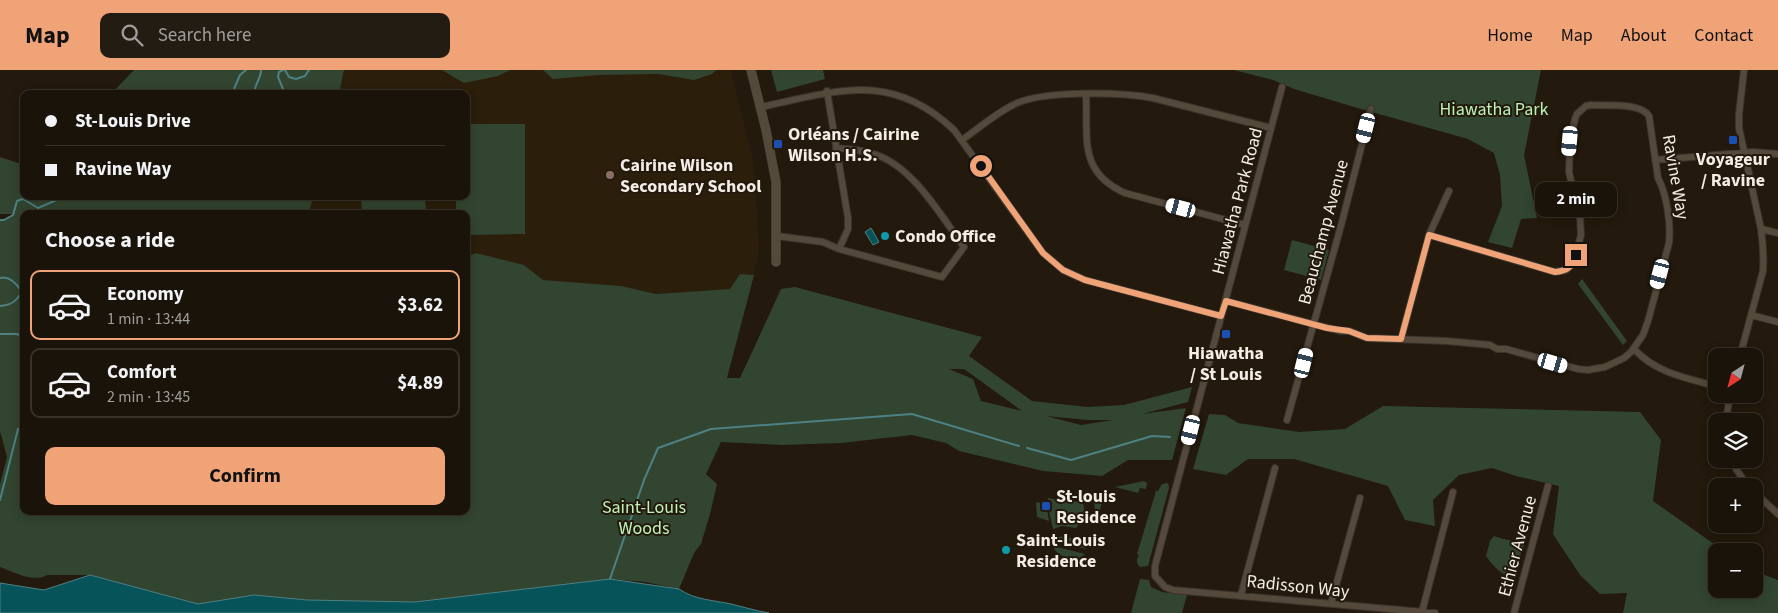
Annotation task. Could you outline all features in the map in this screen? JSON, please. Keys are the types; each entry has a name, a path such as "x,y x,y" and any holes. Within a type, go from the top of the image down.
{"street":[{"path":"751,70 761,107 776,182 776,262"},
{"path":"1742,348 1764,260 1761,230 1739,128 1738,114 1744,70"},
{"name":"Hiawatha Park Road","path":"1160,583 1154,576 1155,566 1282,86"},
{"path":"761,107 827,90 859,87 876,88 909,97 938,114 962,140 1043,253 1063,270 1085,280 1221,316"},
{"path":"827,90 848,218 848,229 839,248"},
{"path":"962,140 1001,112 1032,97 1127,94 1153,98 1271,128"},
{"path":"1086,95 1088,149 1093,166 1103,180 1125,194 1246,226"},
{"name":"Ravine Way","path":"1226,301 1349,331 1367,338 1462,342 1490,346 1569,367 1588,370 1611,365 1624,358 1634,349 1643,335 1669,243 1669,218 1655,160 1651,122 1646,112 1630,106 1591,105 1586,106 1577,114 1570,141 1569,172 1580,217 1581,235 1573,264 1569,269 1563,272 1555,272 1429,235"},
{"name":"Beauchamp Avenue","path":"1286,420 1342,222 1371,109"},
{"path":"777,236 823,242 942,277 964,247 910,177 890,161 874,154 836,148"},
{"path":"1655,160 1743,153 1778,154"},
{"path":"1401,339 1429,235 1449,191"},
{"path":"1761,230 1778,233"},
{"path":"1751,315 1778,322"},
{"path":"1634,349 1644,359 1662,370 1708,384"},
{"path":"1241,595 1275,468"},
{"name":"Ethier Avenue","path":"1514,613 1548,486"},
{"path":"1422,612 1453,492"},
{"path":"1331,604 1360,498"},
{"path":"1763,500 1778,514"},
{"name":"Radisson Way","path":"1160,583 1173,590 1435,613"}],"shaded area":[{"name":"Cairine Wilson Secondary School","path":"344,70 731,70 753,159 759,250 754,275 740,274 730,289 656,294 621,286 543,280 524,265 476,253 470,255 470,210 310,210 312,200 470,200 470,90 340,90"}],"green space":[{"path":"134,70 344,70 340,90 115,90"},
{"path":"442,70 510,70 498,76 464,83"},
{"path":"543,70 716,70 712,74 694,80 658,74 598,75 553,79"},
{"path":"771,70 823,70 825,79 777,92"},
{"name":"Hiawatha Park","path":"1234,70 1541,70 1524,155 1537,218 1521,219 1512,248 1488,242 1502,206 1500,175 1494,153 1468,139"},
{"path":"470,124 525,124 525,234 470,235 470,210 456,210 456,200 470,200"},
{"name":"Saint-Louis Woods","path":"0,157 20,164 20,200 312,200 310,210 20,210 20,515 470,515 470,255 476,253 524,265 543,280 621,286 656,294 730,289 740,274 754,275 727,378 740,378 781,289 795,287 982,337 969,356 1032,401 1088,407 1124,405 1192,387 1188,402 1142,414 1186,408 1172,460 1128,460 1102,476 1043,471 959,451 946,443 912,435 841,443 783,445 721,442 706,474 717,484 710,514 701,544 694,553 679,589 645,582 610,579 415,602 307,600 254,595 198,604 90,575 47,575 36,578 17,574 0,567 0,484 7,457 0,431 0,220 4,220 13,214 0,214","holes":["949,369 964,369 1022,411 981,401 973,379","1046,416 1113,420 1081,425"]},
{"path":"361,200 425,200 426,210 362,210"},
{"path":"1292,240 1329,250 1321,280 1284,270"},
{"path":"1582,279 1627,341 1623,345 1578,284"},
{"path":"1383,406 1640,412 1661,440 1653,501 1713,543 1708,543 1708,598 1763,598 1763,574 1778,580 1778,613 1623,613 1627,593 1600,594 1580,575 1553,534 1559,486 1492,468 1459,475 1433,500 1435,526 1405,520 1388,486 1294,459 1248,459 1226,475 1193,469 1209,414 1225,415 1238,423 1299,432 1345,429"},
{"path":"1144,481 1147,483 1146,489 1140,488 1138,493 1115,487"},
{"path":"1168,483 1169,488 1148,566 1140,567 1137,563 1139,555 1137,554 1156,491 1158,491 1162,484"},
{"path":"1100,494 1103,498 1099,514 1095,513 1094,502 1095,498"},
{"path":"1048,498 1082,502 1084,515 1076,528 1062,526 1053,529 1047,502"},
{"path":"1036,502 1046,504 1049,521 1037,517"},
{"path":"1064,536 1080,541 1086,549 1055,541 1059,537"},
{"path":"1494,536 1524,545 1518,561 1517,577 1509,577 1502,573 1486,556 1490,541"},
{"path":"1053,546 1085,554 1078,559 1066,557 1057,552"},
{"path":"1140,579 1149,580 1151,587 1162,592 1187,595 1182,613 1131,613"}],"water":[{"path":"871,228 879,242 873,245 865,232"},
{"path":"90,575 198,604 254,595 307,600 415,602 610,579 679,589 698,598 769,613 0,613 0,583 44,590"}],"waterway":[{"path":"234,90 240,75 246,70"},
{"path":"255,90 261,70"},
{"path":"283,70 279,72 278,77 283,90"},
{"path":"285,70 289,77 296,79 305,76 309,70"},
{"path":"0,220 13,215 17,201 20,200"},
{"path":"25,200 38,208 57,200"},
{"path":"0,278 10,279 20,289"},
{"path":"0,306 8,305 20,295"},
{"path":"0,334 20,335"},
{"path":"610,579 644,480 658,448 711,429 912,414 1019,446"},
{"path":"0,500 18,429 20,429"},
{"path":"1027,448 1071,460 1152,436 1170,437"}],"place":[{"name":"Voyageur / Ravine","path":"1733,140"},
{"name":"Orléans / Cairine Wilson H.S.","path":"778,144"},
{"name":"Cairine Wilson Secondary School","path":"610,175"},
{"name":"Condo Office","path":"885,236"},
{"name":"Hiawatha / St Louis","path":"1226,334"},
{"name":"St-louis Residence","path":"1046,506"},
{"name":"Saint-Louis Residence","path":"1006,550"}],"route":[{"path":"981,166 1043,253 1056,265 1073,276 1115,289 1221,316 1226,301 1327,328 1349,331 1357,336 1367,338 1401,339 1429,235 1555,272 1563,272 1569,269 1576,255"}]}
